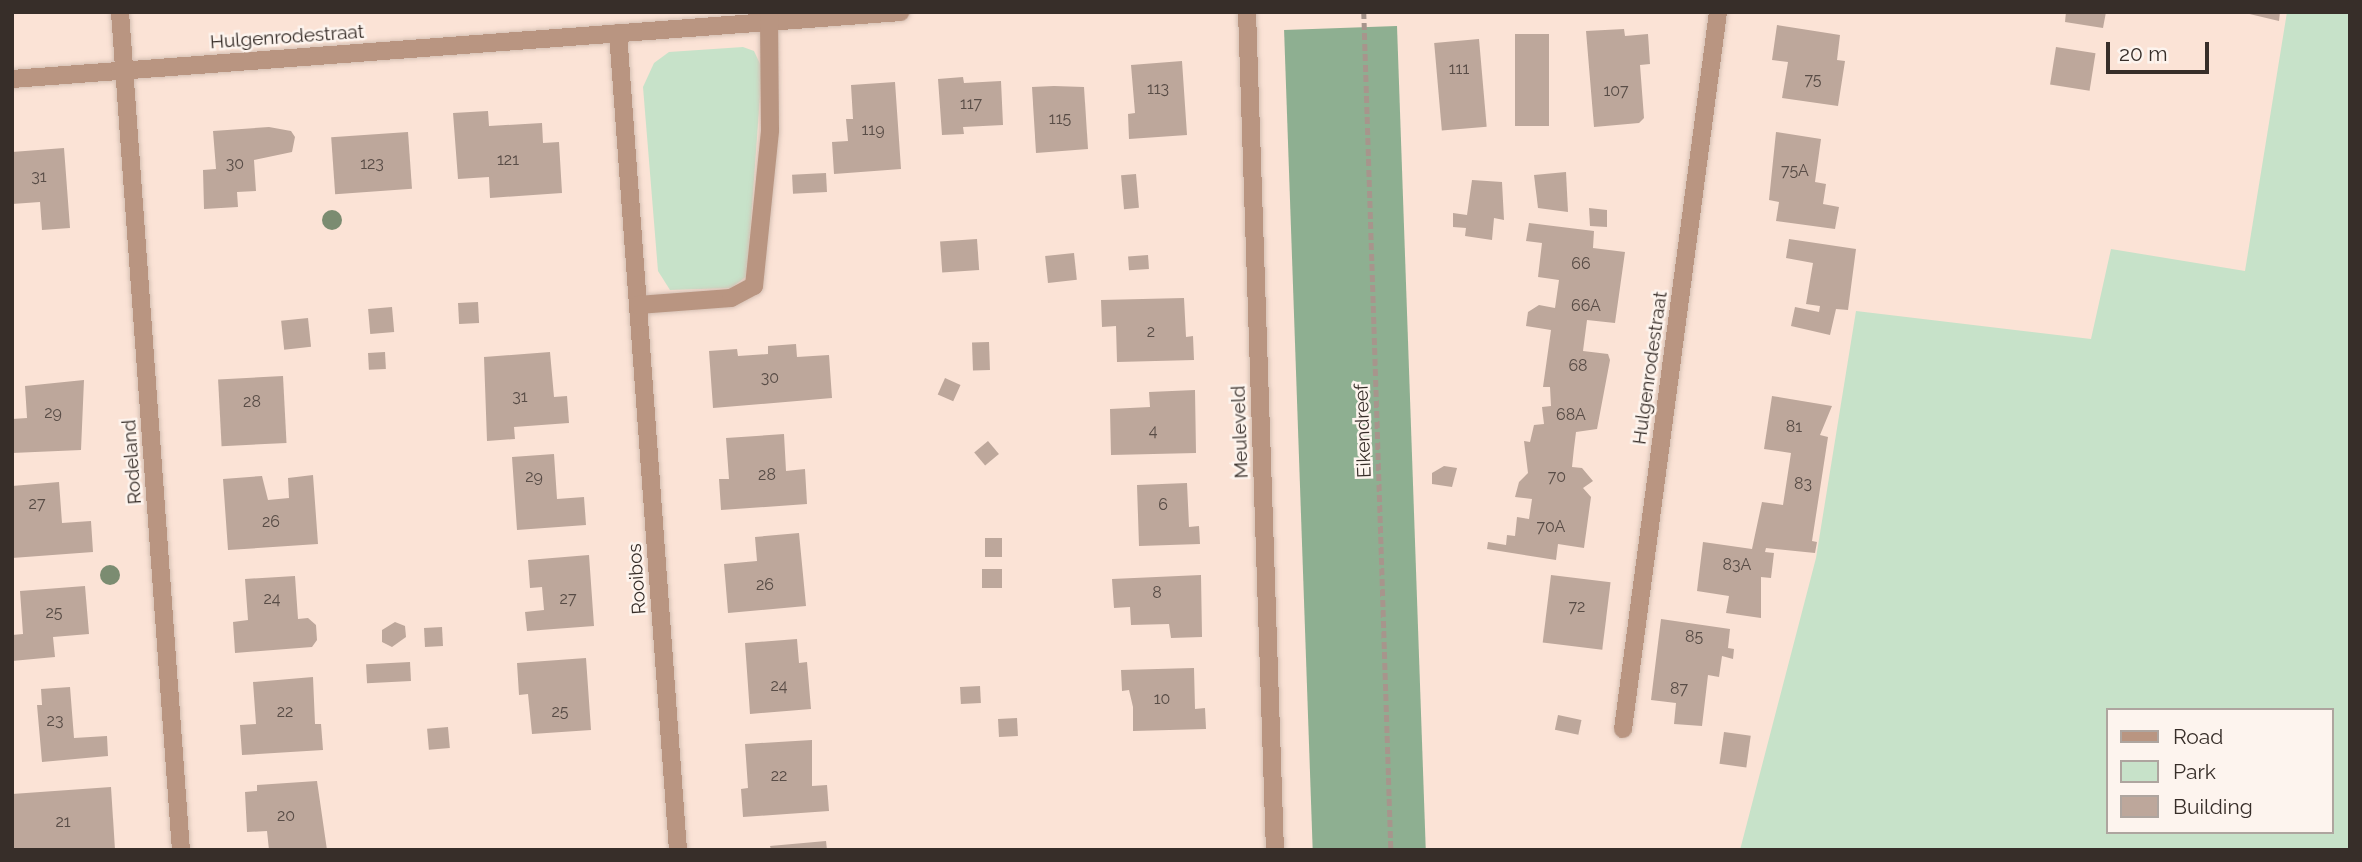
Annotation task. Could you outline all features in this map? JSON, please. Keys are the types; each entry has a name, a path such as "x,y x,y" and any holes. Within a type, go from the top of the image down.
{"street":[{"name":"Rodeland","path":"120,12 181,850"},
{"name":"Hulgenrodestraat","path":"12,79 618,33 769,17 900,12"},
{"name":"Meuleveld","path":"1247,12 1275,850"},
{"name":"Hulgenrodestraat","path":"1623,729 1718,12"},
{"path":"638,305 731,298 754,286 770,131 769,17"},
{"name":"Rooibos","path":"618,33 678,850"}],"path":[{"name":"Eikendreef","path":"1364,12 1391,850"}],"green space":[{"path":"2287,12 2350,12 2350,850 1740,850 1816,558 1856,311 2091,339 2111,249 2245,271"},
{"path":"1397,26 1426,849 1313,850 1284,30"},
{"path":"743,47 754,51 762,68 747,276 731,288 670,290 658,271 643,87 654,63 669,52"}],"building":[{"path":"2066,12 2106,12 2103,28 2065,22"},
{"path":"2241,12 2280,12 2279,21"},
{"path":"1777,25 1840,35 1837,60 1845,61 1838,106 1782,98 1788,62 1772,60"},
{"path":"1624,29 1625,36 1648,34 1650,64 1640,65 1644,118 1639,123 1594,127 1586,31"},
{"path":"1515,34 1549,34 1549,126 1515,126"},
{"path":"1479,39 1487,127 1442,131 1434,43"},
{"path":"2056,47 2096,53 2090,91 2050,85"},
{"path":"1182,61 1187,135 1129,139 1128,114 1135,113 1131,65"},
{"path":"963,77 964,83 1001,81 1003,125 963,127 964,134 942,135 938,79"},
{"path":"895,82 901,169 834,174 832,142 848,141 846,119 853,119 851,85"},
{"path":"1032,87 1084,87 1088,149 1036,153"},
{"path":"488,111 489,126 542,123 543,143 559,142 562,193 490,198 489,177 458,179 453,113"},
{"path":"269,127 291,131 295,137 292,152 254,160 256,191 237,192 238,207 204,209 203,170 216,169 213,131"},
{"path":"408,132 412,189 335,194 331,137"},
{"path":"1776,132 1821,139 1815,182 1826,184 1823,204 1839,207 1835,229 1776,221 1779,202 1769,200"},
{"path":"64,148 70,228 42,230 40,202 12,204 12,152"},
{"path":"1566,172 1568,212 1538,208 1534,175"},
{"path":"826,173 827,192 793,194 792,175"},
{"path":"1136,174 1139,208 1124,209 1121,175"},
{"path":"1472,180 1502,182 1504,220 1494,218 1492,240 1465,236 1466,228 1453,227 1453,213 1467,215"},
{"path":"1589,208 1607,210 1607,227 1590,226"},
{"path":"1529,223 1594,231 1593,248 1625,252 1615,323 1587,320 1583,351 1608,354 1610,360 1597,429 1576,432 1572,467 1582,468 1593,481 1583,488 1591,497 1584,548 1558,544 1556,560 1487,549 1488,542 1506,545 1507,535 1515,536 1517,517 1529,519 1532,499 1515,497 1519,482 1528,473 1524,441 1530,442 1534,425 1544,424 1542,407 1551,406 1550,387 1543,387 1551,330 1526,326 1528,312 1539,305 1555,308 1559,280 1538,277 1542,243 1526,241"},
{"path":"977,239 979,270 942,273 940,242"},
{"path":"1789,239 1856,249 1848,310 1836,309 1830,335 1791,326 1795,307 1819,312 1820,306 1806,304 1813,263 1786,258"},
{"path":"1074,253 1077,280 1048,283 1045,256"},
{"path":"1148,255 1149,269 1129,270 1128,256"},
{"path":"1184,298 1186,337 1193,336 1194,360 1117,362 1116,326 1102,327 1101,300"},
{"path":"478,302 479,323 459,324 458,303"},
{"path":"392,307 394,332 370,334 368,309"},
{"path":"308,318 311,347 284,350 281,321"},
{"path":"989,342 990,370 973,371 972,343"},
{"path":"796,344 797,357 829,355 832,398 713,408 709,351 737,349 738,356 768,354 768,346"},
{"path":"385,352 386,369 369,370 368,353"},
{"path":"550,352 554,397 567,396 569,423 514,427 515,439 487,441 484,357"},
{"path":"283,376 287,443 222,446 218,379"},
{"path":"945,378 961,385 953,401 938,394"},
{"path":"84,380 81,450 12,453 12,419 27,418 25,386"},
{"path":"1195,390 1196,453 1111,455 1110,409 1150,407 1149,392"},
{"path":"1772,396 1832,406 1820,435 1828,437 1812,541 1817,542 1815,553 1766,548 1765,552 1774,553 1771,578 1761,577 1761,618 1726,613 1729,596 1697,591 1703,542 1752,549 1762,502 1783,505 1791,453 1764,449"},
{"path":"784,434 786,471 805,469 807,504 721,510 719,479 729,479 726,438"},
{"path":"988,441 999,454 985,466 974,453"},
{"path":"554,454 557,499 584,497 586,525 517,530 512,457"},
{"path":"1444,466 1457,468 1452,487 1432,484 1432,473"},
{"path":"313,475 318,544 228,550 223,479 262,476 268,500 289,498 288,478"},
{"path":"59,482 62,523 91,521 93,552 12,558 12,486"},
{"path":"1187,483 1189,527 1199,526 1200,544 1139,546 1137,485"},
{"path":"799,533 806,606 728,613 724,564 757,561 755,537"},
{"path":"985,538 1002,538 1002,557 985,557"},
{"path":"589,555 594,626 527,631 525,612 544,610 542,587 530,588 528,560"},
{"path":"982,569 1002,569 1002,588 982,588"},
{"path":"1201,575 1202,637 1171,638 1169,624 1131,625 1130,607 1114,608 1112,579"},
{"path":"1551,575 1611,582 1602,650 1543,642"},
{"path":"295,576 298,619 308,618 316,625 317,640 312,647 235,653 233,622 248,620 245,579"},
{"path":"85,586 89,634 53,637 55,657 12,661 12,635 23,634 20,591"},
{"path":"1661,619 1730,629 1728,648 1734,649 1733,659 1722,656 1719,677 1708,675 1702,726 1674,724 1676,703 1651,700"},
{"path":"395,622 405,626 406,637 392,647 382,642 382,630"},
{"path":"442,627 443,646 425,647 424,628"},
{"path":"797,639 799,663 807,662 811,709 750,714 745,643"},
{"path":"586,658 591,730 532,734 528,694 519,695 517,663"},
{"path":"410,662 411,681 367,683 366,664"},
{"path":"1194,668 1195,709 1205,708 1206,729 1133,731 1133,707 1129,690 1122,691 1121,670"},
{"path":"313,677 315,724 321,724 323,750 242,755 240,725 256,724 253,682"},
{"path":"980,686 981,703 961,704 960,687"},
{"path":"70,687 74,738 107,736 108,756 42,762 37,705 42,705 41,689"},
{"path":"1558,715 1581,720 1578,735 1555,730"},
{"path":"1017,718 1018,736 999,737 998,719"},
{"path":"448,727 450,748 429,750 427,729"},
{"path":"1724,732 1751,736 1746,767 1720,764"},
{"path":"812,740 812,786 827,785 829,811 743,817 741,789 748,788 745,744"},
{"path":"317,781 327,850 269,850 267,831 247,832 245,792 257,791 257,785"},
{"path":"111,787 115,850 12,850 12,794"},
{"path":"826,841 827,850 771,850 770,846"}]}
